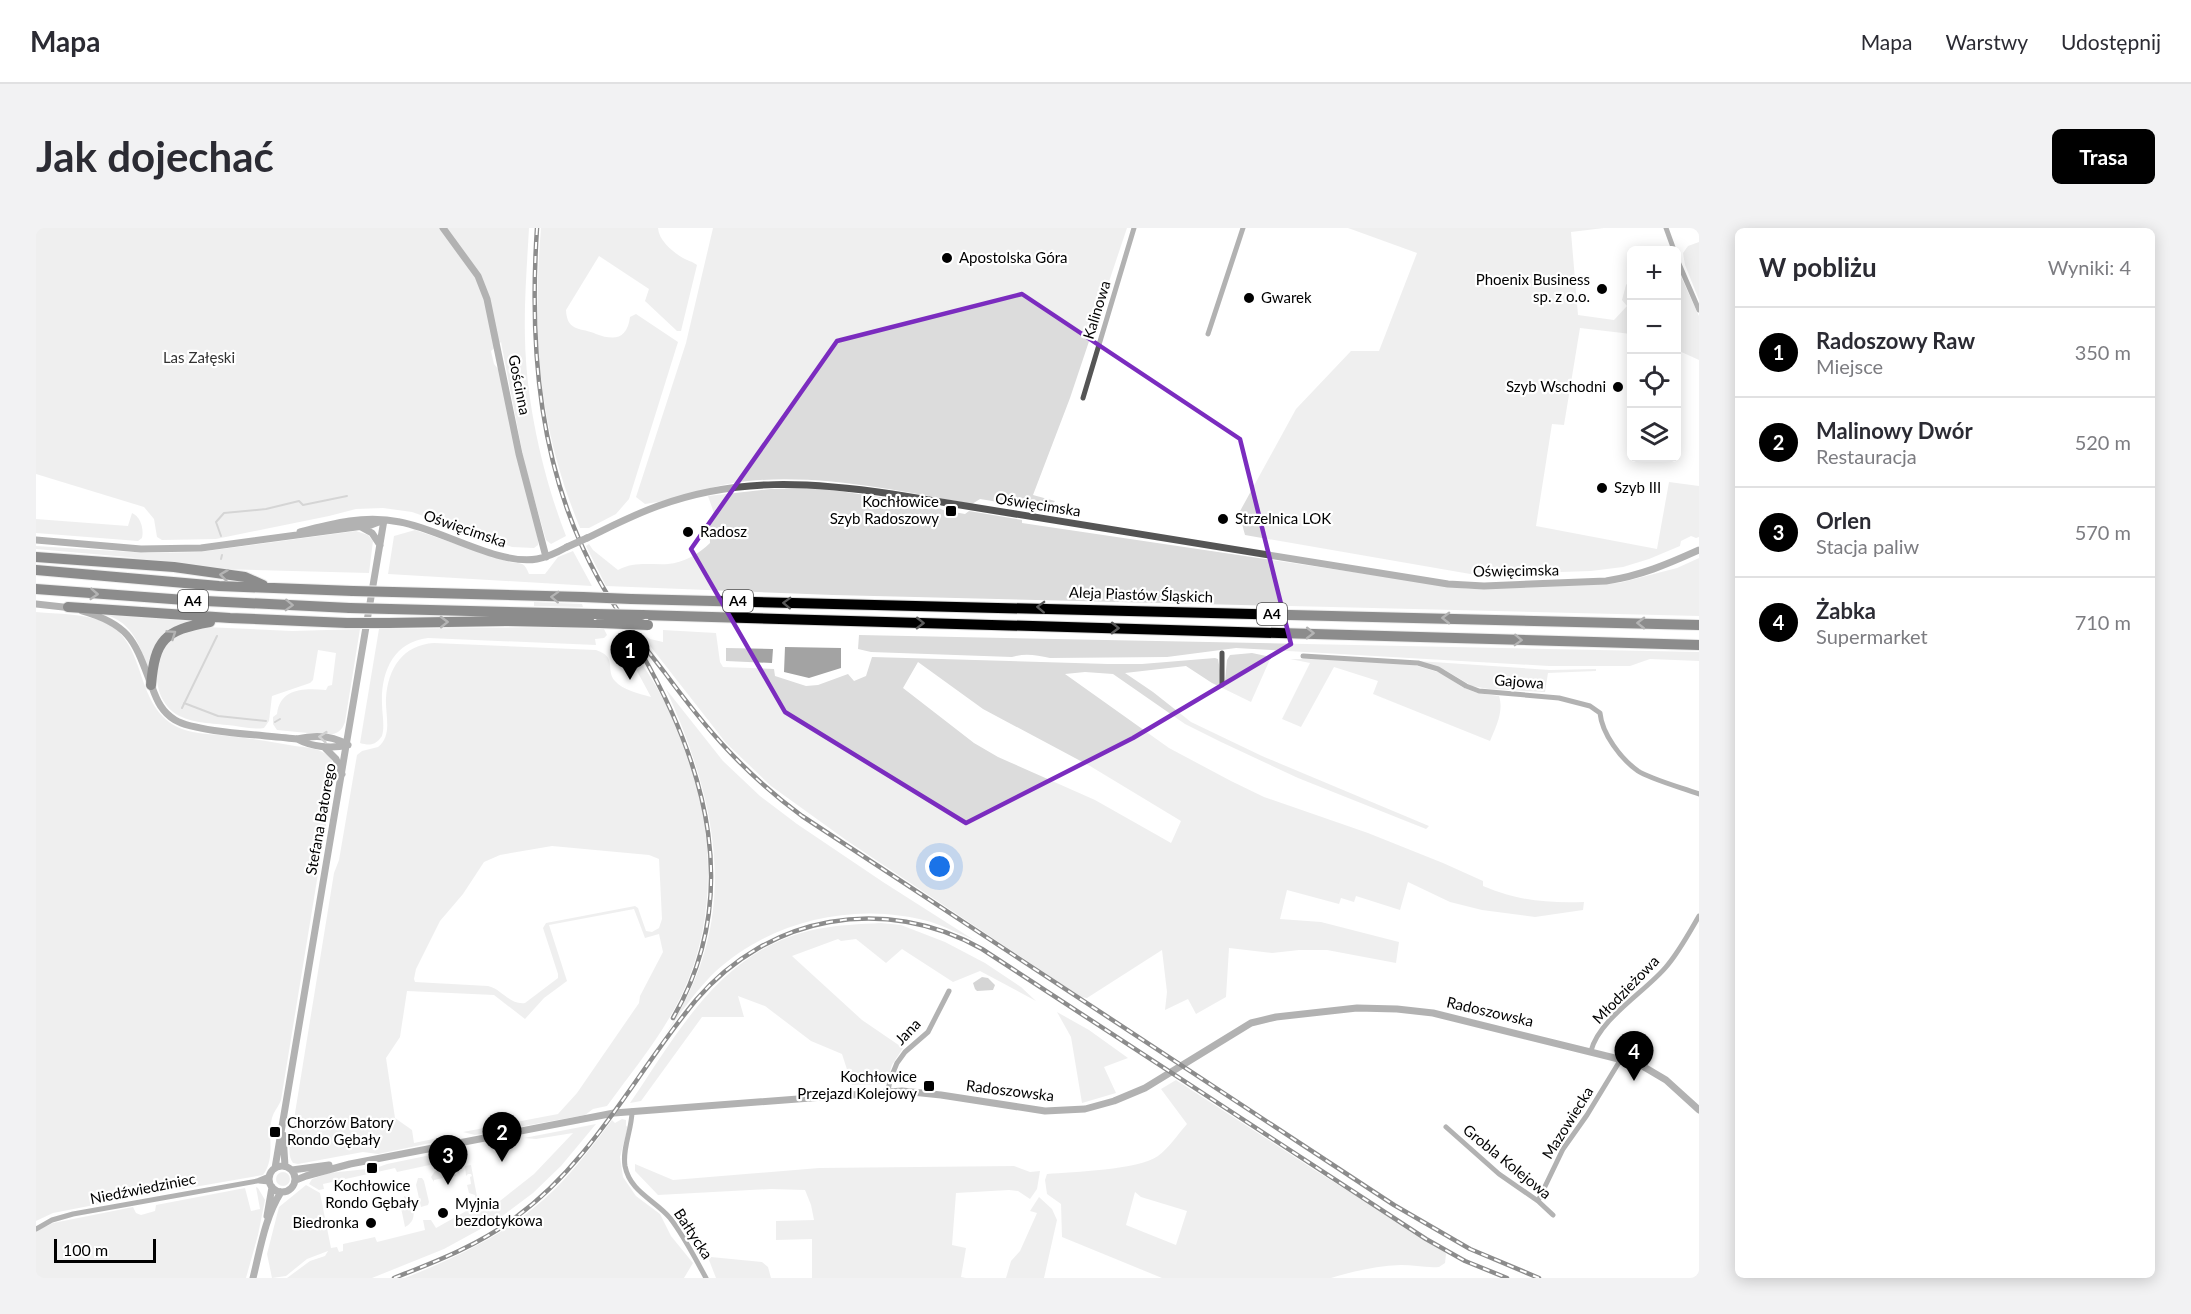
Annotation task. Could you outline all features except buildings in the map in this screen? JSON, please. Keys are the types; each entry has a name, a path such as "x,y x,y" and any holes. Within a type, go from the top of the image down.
{"highway":[{"path":"36,557 174,567 245,577 272,588"},
{"name":"A4","path":"36,570 272,588"},
{"name":"Aleja Piastów Śląskich","path":"272,588 1699,625"},
{"name":"A4","path":"36,589 185,600 597,619 645,620 674,616 1699,645"},
{"path":"68,607 347,623 597,619"},
{"path":"151,685 153,661 157,650 170,634 193,625 230,618"}],"street":[{"name":"Gościnna","path":"443,228 478,276 487,299 519,454 546,556"},
{"name":"Kalinowa","path":"1083,399 1134,228"},
{"path":"1208,334 1243,228"},
{"path":"1666,228 1673,246"},
{"path":"1681,267 1699,310"},
{"name":"Oświęcimska","path":"277,538 356,519 384,520 411,525 507,557 530,560 567,548 659,506 705,492 744,486 793,483 892,494 1460,585 1618,579 1658,569 1699,550"},
{"name":"Oświęcimska","path":"36,540 124,548 176,549 219,546 361,527 384,520"},
{"name":"Stefana Batorego","path":"275,1168 348,745 384,520"},
{"path":"361,527 372,533 380,545"},
{"path":"36,604 68,607 105,618 120,627 134,646 156,700 175,720 187,725 297,739 308,745 324,747 348,745"},
{"path":"1222,653 1222,685"},
{"name":"Gajowa","path":"1303,656 1418,663 1438,669 1479,691 1550,696 1590,706 1600,713 1608,739 1635,769 1699,794"},
{"path":"297,739 308,736 330,738 348,745"},
{"path":"324,747 336,759 342,775"},
{"name":"Młodzieżowa","path":"1591,1051 1609,1021 1668,966 1699,916"},
{"name":"Jana","path":"888,1091 897,1063 905,1052 928,1032 949,991"},
{"name":"Radoszowska","path":"296,1180 350,1164 632,1111 888,1091 923,1092 1045,1111 1085,1109 1114,1101 1145,1088 1251,1023 1276,1017 1357,1008 1433,1013 1639,1064 1655,1072 1679,1090 1699,1110"},
{"name":"Mazowiecka","path":"1538,1201 1563,1149 1621,1059"},
{"name":"Bałtycka","path":"632,1111 631,1131 625,1157 629,1179 639,1192 669,1218 706,1278"},
{"name":"Stefana Batorego","path":"284,1122 288,1168"},
{"name":"Grobla Kolejowa","path":"1446,1127 1499,1174 1538,1201 1553,1215"},
{"name":"Radoszowska","path":"288,1168 350,1164"},
{"path":"253,1278 275,1201 280,1192 292,1188 296,1180 296,1175 288,1168 275,1168 270,1182 263,1239"},
{"name":"Niedźwiedziniec","path":"36,1229 52,1220 73,1214 257,1181 270,1182"},
{"path":"270,1182 280,1192"}],"highlighted area":[{"path":"1022,294 1240,439 1291,644 1133,738 966,823 785,712 691,549 837,341"}],"green space":[{"name":"Las Załęski","path":"36,228 529,228 525,324 526,362 532,413 543,464 566,536 551,544 546,540 525,466 501,342 491,351 494,364 499,370 538,539 538,545 534,548 512,547 412,512 383,508 356,509 216,539 162,540 157,537 154,519 144,507 36,474"},
{"path":"541,228 658,228 664,242 671,249 697,265 681,331 677,331 645,301 649,289 599,256 566,310 572,326 609,337 623,334 630,317 636,314 678,342 629,499 616,514 589,528 580,528 566,490 555,453 541,381 537,307"},
{"path":"713,228 1127,228 1070,398 1033,495 1055,501 1047,510 980,499 972,504 860,485 776,479 735,483 645,504 636,497 686,343"},
{"path":"1348,228 1604,228 1571,232 1578,315 1614,320 1627,306 1627,334 1580,328 1564,425 1552,424 1536,526 1657,549 1669,482 1699,486 1699,537 1691,536 1681,541 1680,546 1623,567 1591,571 1476,575 1245,535 1239,513 1296,409 1351,351 1379,351 1417,253"},
{"path":"1699,242 1699,300 1685,265 1683,253 1688,246"},
{"path":"1681,277 1699,316 1699,360 1681,352"},
{"path":"1627,284 1627,306 1622,300"},
{"path":"819,488 932,505 943,510 965,514 969,511 1022,520 1022,523 1468,589 1619,583 1677,568 1699,558 1699,616 833,595 606,586 586,546 589,544 618,570 636,564 679,562 701,551 710,543 709,519 715,516 708,496 771,489"},
{"path":"132,513 140,520 143,531 142,538 138,541 36,533 36,519 128,526"},
{"path":"415,530 509,562 522,564 529,574 545,574 558,557 573,551 592,586 388,574 394,536"},
{"path":"356,531 368,535 373,541 369,573 221,569 127,557 36,549 36,546 148,553 199,552"},
{"path":"534,602 582,604 583,607 534,606"},
{"path":"36,612 88,617 104,622 119,632 129,645 155,707 166,720 182,729 315,749 330,757 335,770 281,1100 272,1118 269,1161 263,1175 177,1190 175,1185 123,1195 125,1199 53,1213 36,1221"},
{"path":"106,615 188,621 172,628 160,639 152,653 148,670 138,644 129,629 115,618"},
{"path":"205,627 292,631 360,629 345,722 341,730 328,735 277,730 273,724 273,717 277,714 279,705 288,694 309,689 326,690 332,685 336,653 318,650 313,680 272,696 269,721 264,728 199,722 173,712 165,704 157,683 157,672 163,651 178,635"},
{"path":"554,627 604,629 607,635 604,638 595,639 596,645 428,638 406,645 392,660 384,680 382,736 372,744 360,743 379,629"},
{"path":"663,630 716,633 720,662 723,667 774,669 775,676 806,686 818,685 848,674 854,681 866,676 872,657 1108,664 1142,664 1215,658 1218,659 1222,682 1225,681 1227,660 1230,655 1252,653 1271,657 1251,702 1212,683 1186,666 1125,673 1191,722 1262,756 1429,826 1426,829 1298,778 1221,742 1185,724 1113,674 1085,672 1065,674 1169,748 1264,797 1368,833 1443,863 1483,881 1483,886 1496,891 1533,900 1584,902 1583,910 1535,917 1482,910 1450,902 1408,882 1400,910 1356,896 1354,902 1341,898 1339,904 1287,890 1280,919 1321,922 1399,942 1396,963 1327,950 1272,953 1229,948 1226,997 1196,1014 1188,999 1165,1010 1167,992 1162,950 1087,998 1081,997 846,840 771,786 726,743 640,633 650,639 663,642","holes":["918,662 983,709 1090,766 1181,821 1171,843 1095,800 998,757 974,743 903,688"]},
{"path":"620,632 647,672 678,731 692,767 707,842 708,881 705,919 696,956 683,992 667,1022 607,1106 593,1109 585,1115 475,1135 463,1132 558,1114 577,1093 639,1003 640,996 663,952 659,934 645,938 634,909 549,925 567,981 544,998 525,1019 494,995 407,991 400,1037 386,1058 395,1118 412,1130 414,1143 448,1136 445,1140 378,1154 363,1152 293,1163 290,1152 295,1113 334,873 339,860 357,755 362,751 378,747 383,742 387,731 387,687 394,668 406,653 414,648 434,643 596,650 607,656 612,677 618,684 651,697 618,636","holes":["552,846 649,855 659,859 662,919 659,928 652,932 646,931 638,908 635,906 546,923 543,928 558,978 525,1003 514,1002 488,986 415,982 416,969 440,921 463,894 484,862 500,855"]},
{"path":"859,635 1699,652 1699,661 1650,659 1630,666 1549,666 1236,648 1167,657 1050,658 1026,655 1012,657 871,652 858,649"},
{"path":"1290,659 1408,663 1441,673 1462,687 1477,693 1499,696 1501,707 1499,719 1490,741 1373,694 1378,681 1334,667 1301,727 1282,719 1310,663"},
{"path":"1418,661 1550,670 1596,669 1596,671 1548,673 1545,692 1489,689 1472,686 1445,670"},
{"path":"666,689 723,761 760,796 883,882 974,940 931,922 875,913 818,919 790,927 763,938 716,971 695,994 664,1036 689,993 705,950 713,907 714,864 709,820 699,777"},
{"path":"881,923 901,925 945,942 985,963 1021,987 1036,1001 980,971 953,982 902,949 886,963 856,939 841,941 838,939 792,956 862,1020 903,1048 892,1065 886,1084 852,1085 842,1054 811,1041 765,1006 738,996 744,1017 702,1017 641,1101 630,1103 686,1021 706,996 754,954 783,939 817,929"},
{"path":"1057,1012 1089,1030 1128,1058 1104,1067 1116,1093 1082,1103 1071,1037"},
{"path":"1176,1080 1444,1251 1445,1263 1439,1267 1383,1266 1331,1278 1162,1278 1062,1237 1061,1204 1047,1194 1045,1180 1047,1174 1121,1167 1149,1161 1158,1156 1187,1124 1161,1089","holes":["1135,1192 1141,1197 1187,1211 1176,1245 1126,1225"]},
{"path":"622,1119 626,1120 628,1127 620,1157 623,1177 636,1196 660,1214 671,1236 693,1263 684,1278 405,1278 466,1251 522,1217 563,1180 585,1156 612,1120 615,1123"},
{"path":"596,1124 561,1166 533,1193 497,1220 444,1249 372,1278 287,1278 310,1261 325,1256 328,1251 307,1259 286,1276 272,1278 267,1254 279,1207 306,1185 320,1193 331,1248 337,1247 339,1252 343,1251 343,1244 375,1237 377,1242 425,1230 423,1220 431,1220 436,1228 477,1205 475,1195 469,1193 467,1185 471,1184 470,1177 472,1176 468,1174 466,1176 465,1166 471,1165 479,1207 491,1208 534,1174 573,1133 536,1139 524,1138"},
{"path":"450,1151 457,1156 453,1160 397,1172 395,1168 323,1184 324,1189 319,1190 309,1184 312,1179 329,1173 376,1168"},
{"path":"635,1164 673,1180 819,1168 1014,1166 1030,1172 1040,1171 1037,1189 1030,1199 1018,1191 1009,1190 956,1193 952,1245 966,1248 961,1277 966,1278 812,1278 812,1239 776,1240 776,1221 814,1220 805,1190 771,1189 658,1195 635,1171"},
{"path":"457,1167 460,1176 458,1172 455,1173 456,1176 451,1177 450,1173 443,1174 443,1178 434,1180 434,1182 431,1177 435,1171 444,1170 446,1172 446,1169"},
{"path":"280,1172 286,1172 290,1179 286,1186 280,1186 276,1182 276,1176"},
{"path":"418,1178 424,1181 429,1202 428,1205 421,1207 416,1185"},
{"path":"256,1187 265,1200 246,1278 36,1278 36,1231 53,1223 133,1207 136,1213 141,1215 155,1211 156,1205 245,1188 251,1211 260,1209"},
{"path":"404,1196 411,1199 414,1211 411,1222 405,1227 400,1203 405,1201"},
{"path":"1039,1197 1052,1209 1057,1220 1044,1278 1006,1278 1011,1261 1020,1251 1037,1213 1030,1211"},
{"path":"711,1257 762,1262 768,1267 771,1278 716,1278 709,1260"}],"shaded area":[{"path":"785,647 841,648 841,668 809,678 784,672"},
{"path":"726,648 773,649 772,663 726,661"},
{"path":"982,977 988,978 995,985 993,990 977,991 975,989 973,983"}],"waterway":[{"path":"221,536 216,522 224,513 266,509 299,501 303,505 347,496"},
{"path":"221,559 222,555"},
{"path":"182,708 217,636"},
{"path":"184,703 218,716 266,721"},
{"path":"275,722 280,719"}],"railway":[{"path":"537,228 535,273 537,364 542,409 563,496 579,539 599,580 614,604 681,694 727,750 762,784 802,816 1394,1205 1470,1249 1539,1278"},
{"path":"642,654 665,697 684,742 699,787 708,833 711,880 707,926 694,972 673,1018"},
{"path":"394,1278 442,1259 487,1236 516,1217 543,1195 591,1143 674,1028 696,1000 725,971 758,948 793,932 830,922 868,919 906,922 945,932 982,949 1426,1239 1465,1261 1507,1278"}],"place":[{"name":"Apostolska Góra","path":"947,258"},
{"name":"Phoenix Business sp. z o.o.","path":"1602,289"},
{"name":"Gwarek","path":"1249,298"},
{"name":"Szyb Wschodni","path":"1618,387"},
{"name":"Szyb III","path":"1602,488"},
{"name":"Kochłowice Szyb Radoszowy","path":"951,511"},
{"name":"Strzelnica LOK","path":"1223,519"},
{"name":"Radosz","path":"688,532"},
{"name":"Radoszowy Raw","path":"630,680"},
{"name":"Żabka","path":"1634,1081"},
{"name":"Kochłowice Przejazd Kolejowy","path":"929,1086"},
{"name":"Chorzów Batory Rondo Gębały","path":"275,1132"},
{"name":"Malinowy Dwór","path":"502,1162"},
{"name":"Kochłowice Rondo Gębały","path":"372,1168"},
{"name":"Orlen","path":"448,1185"},
{"name":"Myjnia bezdotykowa","path":"443,1213"},
{"name":"Biedronka","path":"371,1223"}]}
